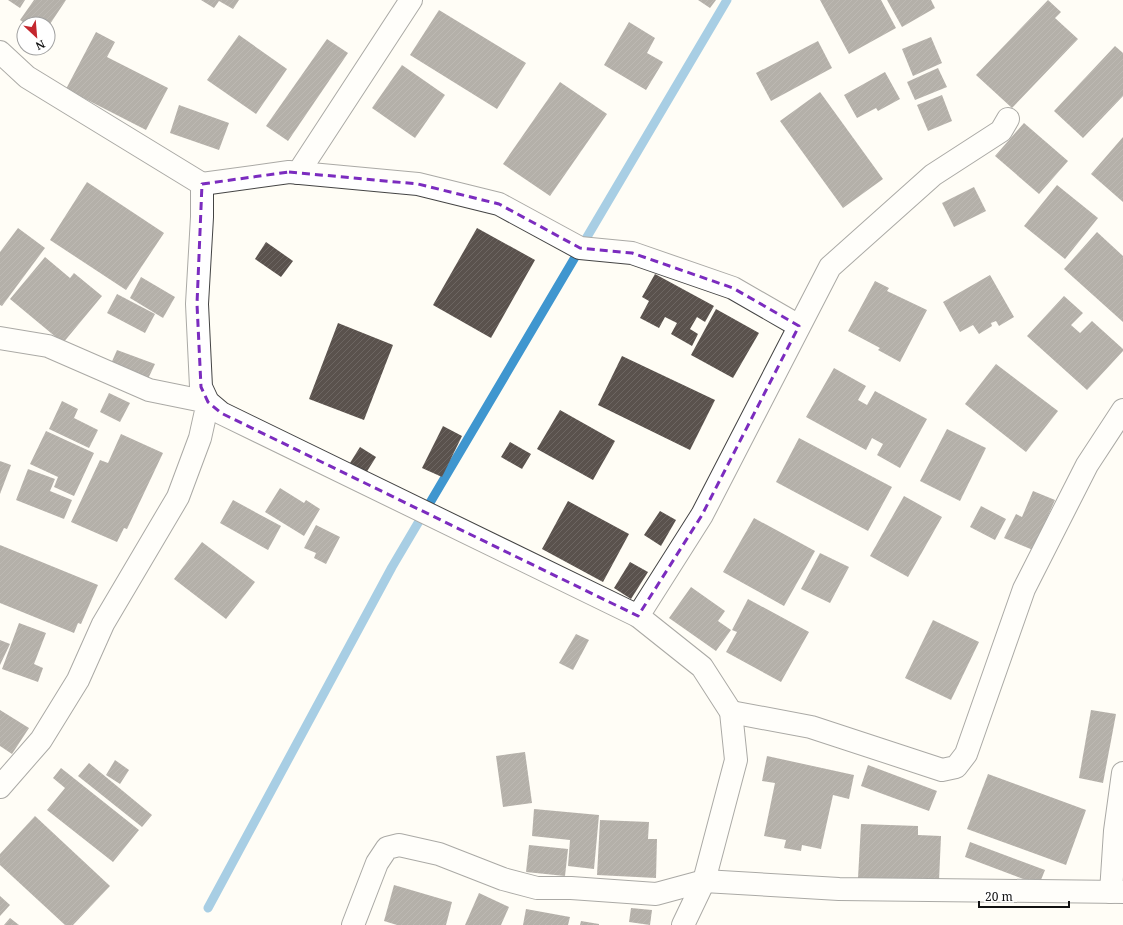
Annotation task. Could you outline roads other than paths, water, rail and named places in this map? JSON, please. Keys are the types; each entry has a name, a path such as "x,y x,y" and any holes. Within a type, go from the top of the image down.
{"street":[{"path":"298,173 411,0"},
{"path":"0,52 27,76 202,184 289,172 418,184 499,204 580,248 632,253 733,288 799,326"},
{"path":"638,616 702,515 830,267 933,175 1001,131 1008,119"},
{"path":"202,184 202,217 197,304 201,387 208,402 221,413 638,616 702,667 731,712 736,760 704,881 683,925"},
{"path":"0,338 48,346 149,390 208,402"},
{"path":"0,787 41,740 78,680 103,624 178,497 200,438 208,402"},
{"path":"731,712 811,727 942,770 956,767 966,754 1024,589 1087,465 1123,410"},
{"path":"353,925 377,863 387,848 399,844 439,854 503,879 537,888 571,888 656,894 704,881 839,889 1117,892 1115,831 1123,773"}],"waterway":[{"path":"208,908 392,567 727,0"}]}
